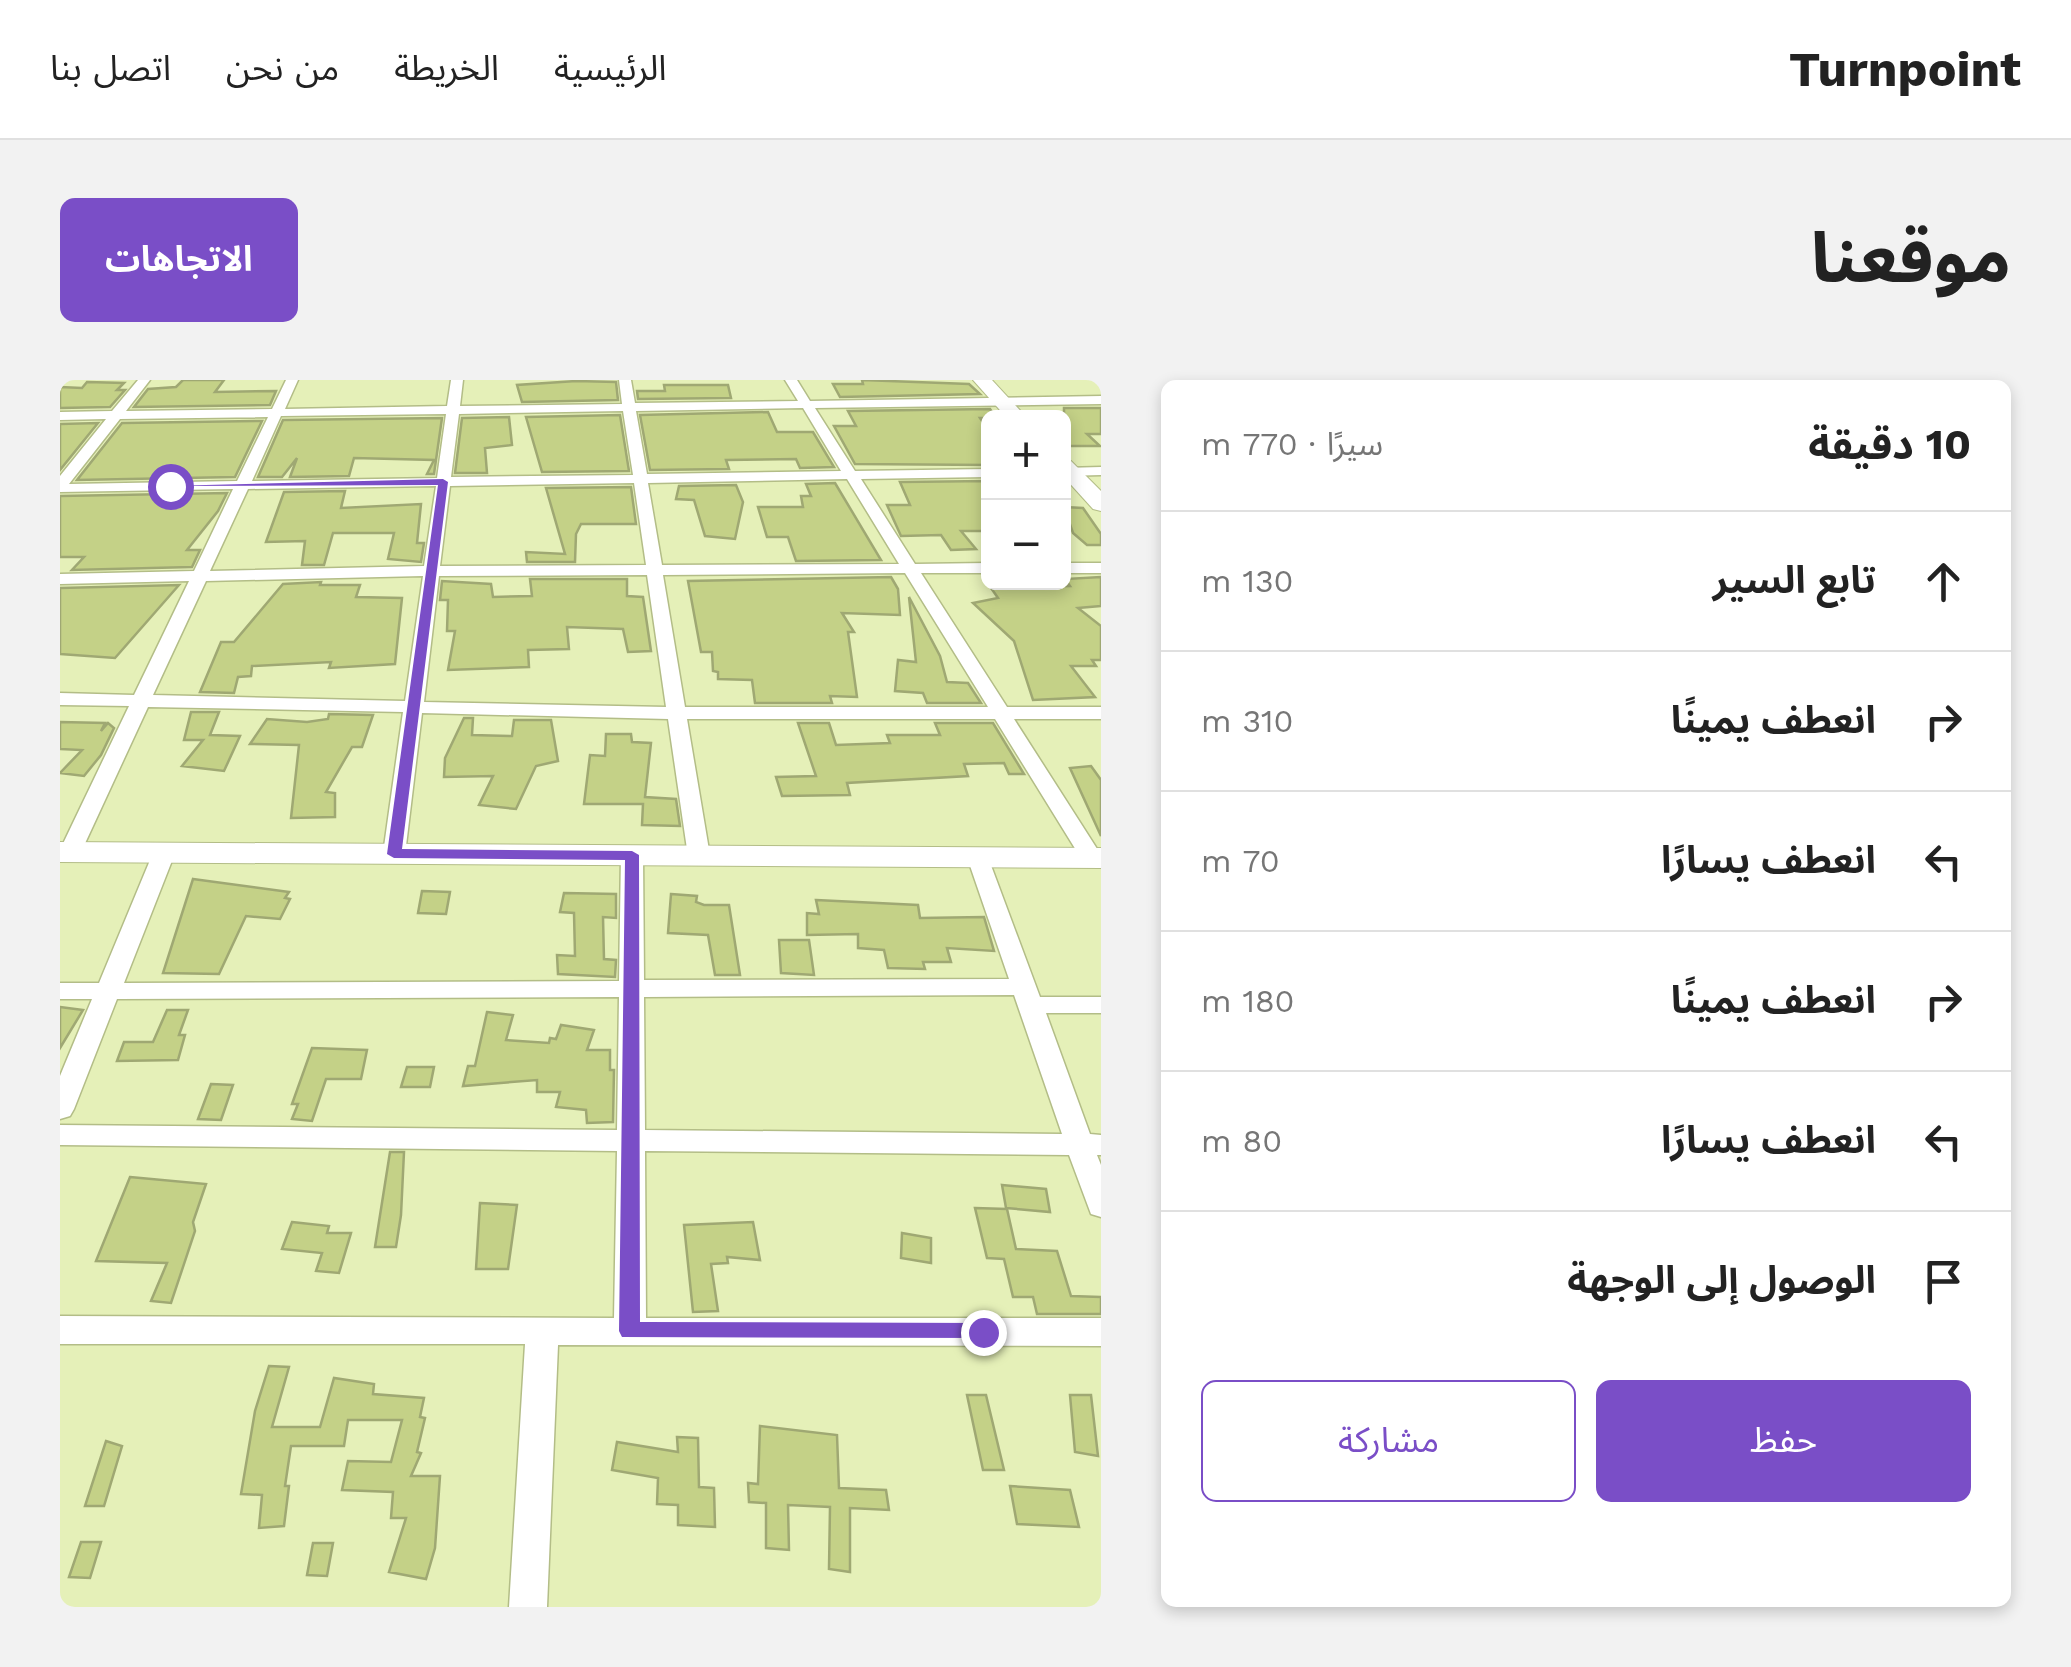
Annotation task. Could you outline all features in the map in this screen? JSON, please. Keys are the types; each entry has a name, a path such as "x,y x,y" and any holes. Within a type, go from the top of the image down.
{"main road":[{"path":"982,380 1010,410"},
{"path":"1071,474 1101,504"},
{"path":"65,852 1097,858"}],"street":[{"path":"60,487 144,380"},
{"path":"65,852 142,700 292,380"},
{"path":"394,854 456,380"},
{"path":"625,380 699,856"},
{"path":"791,380 1097,858"},
{"path":"60,416 1101,400"},
{"path":"1071,469 1101,471"},
{"path":"60,487 981,473"},
{"path":"60,579 432,571 981,568"},
{"path":"1071,568 1101,568"},
{"path":"60,700 677,713 1101,713"},
{"path":"60,1109 164,852"},
{"path":"630,1331 632,855"},
{"path":"978,857 1027,996 1090,1145 1101,1206"},
{"path":"60,992 631,989 1027,996 1101,1005"},
{"path":"60,1135 1090,1145"},
{"path":"60,1330 1101,1332"},
{"path":"528,1607 542,1331"}],"building":[{"path":"183,380 224,380 215,392 276,391 270,405 134,407 148,389 176,387"},
{"path":"862,380 969,384 980,394 840,397 833,384 863,384"},
{"path":"87,382 124,383 117,390 125,390 110,407 60,408 60,387 82,388"},
{"path":"616,382 618,400 522,402 517,385"},
{"path":"664,385 728,385 731,398 638,399 637,391 665,391"},
{"path":"1101,408 1101,434 1087,434 1100,446 1071,446 1071,410 1064,410"},
{"path":"990,409 981,410 981,465 855,464 834,426 856,426 848,411"},
{"path":"768,412 777,432 813,432 834,467 800,468 796,459 726,460 729,469 650,470 640,415"},
{"path":"620,415 629,471 542,472 526,417"},
{"path":"509,417 512,445 485,448 487,473 455,473 462,418"},
{"path":"442,418 434,474 427,474 434,460 354,458 349,476 290,477 297,458 282,477 258,477 283,420"},
{"path":"262,421 235,477 77,480 122,423"},
{"path":"98,423 60,470 60,424"},
{"path":"981,481 981,531 961,531 976,549 951,550 941,535 901,536 887,505 910,505 900,482"},
{"path":"835,483 881,560 796,561 788,537 767,537 758,507 803,507 801,496 811,496 806,484"},
{"path":"736,485 743,502 735,539 705,536 694,500 676,499 679,486"},
{"path":"631,487 636,524 581,524 576,534 575,562 527,562 526,552 565,554 546,488"},
{"path":"345,491 341,508 421,504 417,543 424,543 421,562 388,559 394,533 333,533 324,565 302,565 305,541 266,542 284,492"},
{"path":"227,493 187,550 200,550 192,567 72,570 84,557 60,557 60,496"},
{"path":"1071,507 1083,508 1101,534 1101,545 1087,545 1073,533"},
{"path":"891,577 898,589 900,615 842,613 854,632 848,632 857,697 830,696 832,703 755,703 752,680 718,679 718,672 713,671 712,652 701,652 688,581"},
{"path":"1101,577 1101,606 1078,608 1101,626 1101,660 1092,660 1096,666 1071,666 1095,697 1033,700 1014,641 973,603 998,598 992,590 1071,590 1071,579"},
{"path":"530,579 627,579 627,596 643,597 651,651 628,652 623,629 567,627 569,649 528,650 529,667 448,670 455,631 447,631 448,600 440,600 442,581 491,584 493,597 532,596"},
{"path":"321,582 320,585 360,585 356,597 402,598 395,664 329,668 331,662 252,666 251,676 238,677 234,693 200,692 221,642 234,642 283,584"},
{"path":"179,585 115,658 60,654 60,588"},
{"path":"909,597 940,656 947,682 968,683 981,703 927,703 923,693 895,691 898,660 916,662"},
{"path":"191,712 219,712 210,735 240,736 224,771 182,766 203,740 184,740"},
{"path":"329,714 373,715 362,747 352,747 326,792 335,793 335,817 291,818 299,745 250,744 267,719 307,722 328,719"},
{"path":"464,718 473,718 472,735 512,736 514,720 551,720 558,761 536,766 516,809 479,805 493,776 444,777 445,758"},
{"path":"60,722 105,723 101,731 108,723 114,728 101,755 84,776 60,773 82,750 60,749"},
{"path":"798,723 829,723 836,745 890,743 887,735 940,735 935,723 993,723 1024,774 1009,774 1004,763 964,764 968,776 847,783 850,795 782,796 776,777 816,776"},
{"path":"606,734 631,734 632,742 651,743 645,797 676,799 680,826 642,825 643,804 584,804 590,755 605,756"},
{"path":"1091,766 1101,780 1101,836 1070,768"},
{"path":"193,879 289,892 285,898 290,899 280,919 246,916 219,974 163,973"},
{"path":"422,891 450,892 446,914 418,913"},
{"path":"564,893 616,894 616,918 603,917 604,959 616,960 615,977 558,974 557,955 575,956 574,913 560,912"},
{"path":"671,894 697,896 696,902 704,905 729,905 740,975 715,975 708,935 668,933"},
{"path":"816,900 918,905 920,918 984,917 994,951 947,948 951,962 923,962 925,969 888,968 884,950 858,948 858,934 807,935 807,913 819,914"},
{"path":"779,940 809,940 814,975 781,973"},
{"path":"60,1007 83,1010 60,1048"},
{"path":"167,1010 188,1010 179,1035 185,1035 178,1060 117,1061 124,1042 153,1042"},
{"path":"487,1012 513,1015 506,1040 549,1043 550,1038 556,1039 561,1025 594,1030 587,1050 610,1050 610,1070 614,1070 613,1122 587,1123 586,1110 556,1107 560,1092 537,1092 537,1080 463,1086 468,1066 475,1066"},
{"path":"312,1048 367,1050 361,1079 326,1079 312,1121 292,1119 298,1104 292,1104"},
{"path":"407,1067 434,1067 430,1087 401,1087"},
{"path":"211,1084 233,1085 221,1120 198,1119"},
{"path":"390,1152 404,1152 396,1247 375,1247"},
{"path":"130,1177 206,1184 171,1303 151,1301 167,1263 96,1261"},
{"path":"1002,1185 1046,1189 1050,1212 1006,1208"},
{"path":"480,1203 517,1205 508,1269 476,1269"},
{"path":"975,1208 1007,1209 1016,1249 1057,1251 1071,1296 1101,1297 1101,1314 1037,1314 1033,1297 1013,1297 1004,1259 987,1258"},
{"path":"292,1222 329,1226 327,1233 351,1233 339,1273 316,1271 322,1253 282,1249"},
{"path":"753,1222 760,1260 727,1257 728,1263 711,1264 718,1311 693,1312 684,1225"},
{"path":"902,1233 931,1238 931,1263 901,1258"},
{"path":"269,1366 289,1367 272,1427 320,1427 334,1378 374,1384 373,1394 424,1398 420,1417 425,1418 417,1452 421,1453 411,1476 440,1476 435,1548 426,1579 389,1572 406,1518 391,1518 393,1492 342,1490 348,1461 391,1462 402,1420 348,1420 344,1446 291,1446 284,1526 259,1528 262,1495 241,1494 255,1411"},
{"path":"967,1395 986,1395 1004,1470 983,1470"},
{"path":"1070,1395 1091,1395 1098,1456 1075,1452"},
{"path":"760,1426 837,1435 839,1488 886,1490 889,1510 850,1508 850,1572 829,1569 830,1507 788,1505 789,1550 766,1548 766,1503 749,1502 748,1483 758,1484"},
{"path":"677,1437 698,1438 699,1487 714,1488 715,1527 678,1525 678,1505 657,1504 658,1478 612,1470 617,1442 678,1452"},
{"path":"106,1441 122,1446 104,1506 85,1506"},
{"path":"1010,1486 1070,1490 1079,1527 1017,1524"},
{"path":"81,1542 101,1542 90,1578 69,1577"},
{"path":"313,1543 333,1543 327,1576 307,1575"}],"route":[{"path":"170,486 443,482 394,854 632,855 630,1331 983,1332"}]}
